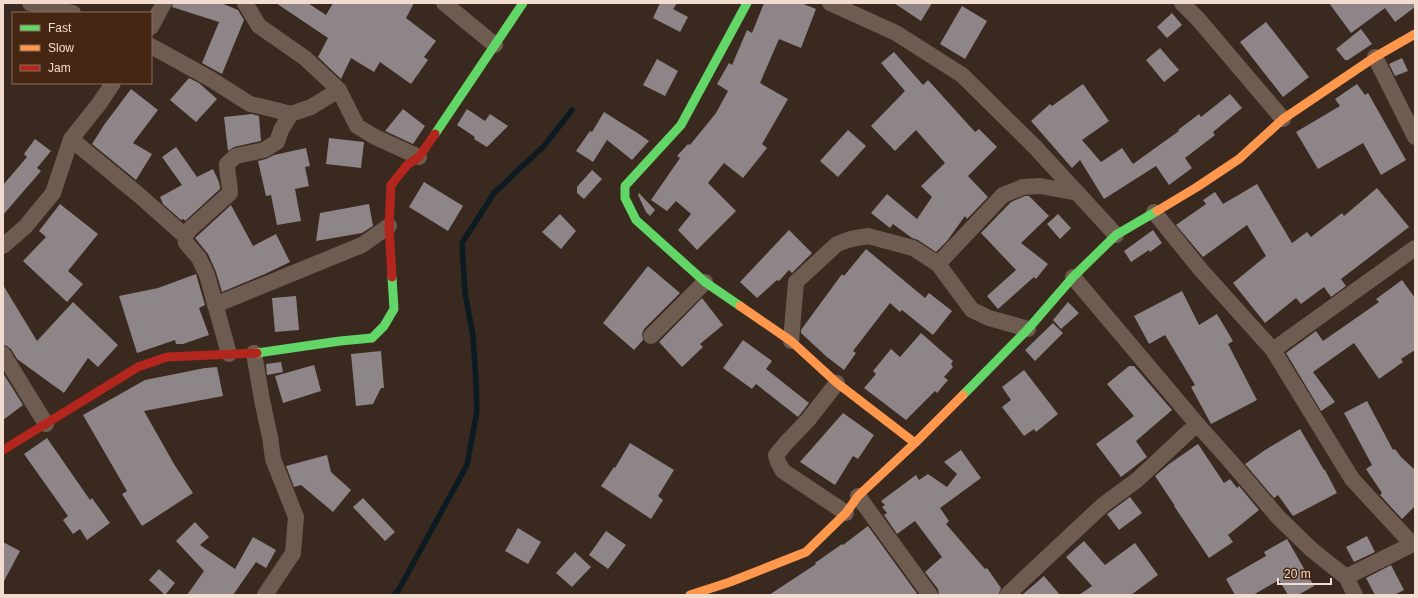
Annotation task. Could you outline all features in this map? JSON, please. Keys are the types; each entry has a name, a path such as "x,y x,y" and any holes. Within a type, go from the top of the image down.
{"street":[{"path":"30,3 69,12"},
{"path":"152,25 164,3"},
{"path":"245,3 259,26 305,58 339,90 357,126 375,137 419,157"},
{"path":"444,3 495,45"},
{"path":"3,450 138,367 167,357 254,353 372,338 384,326 394,309 389,226 391,185 407,165 419,157 523,3"},
{"path":"747,3 681,124 625,186 625,198 636,220 705,282 791,341 837,384 915,443"},
{"path":"830,3 896,33 962,75 1035,147 1116,235"},
{"path":"1182,3 1198,19 1283,119"},
{"path":"690,595 730,582 767,566 806,552 846,513 858,496 915,443 1028,329 1072,277 1116,235 1239,159 1283,119 1375,57 1415,34"},
{"path":"152,47 209,78 250,104 291,114 311,107 339,90"},
{"path":"1375,57 1415,137"},
{"path":"3,246 25,227 53,193 71,139 99,104 112,84"},
{"path":"184,236 230,193 227,164 236,156 264,150 277,142 281,130 291,114"},
{"path":"71,139 140,196 184,236 186,242 199,258 207,275 229,354"},
{"path":"938,264 1003,195 1023,187 1040,186 1078,193"},
{"path":"1072,277 1278,517 1349,589 1414,544 1352,479 1273,350 1201,270 1154,212"},
{"path":"215,305 362,245 389,226"},
{"path":"791,341 796,282 837,244 851,239 868,236 913,248 938,264 972,310 989,318 1028,329"},
{"path":"1273,350 1415,248"},
{"path":"651,336 705,282"},
{"path":"254,353 273,459 296,517 293,553 265,595"},
{"path":"3,354 46,424"},
{"path":"837,384 808,420 776,455 783,471 846,513"},
{"path":"1007,595 1103,505 1137,480 1197,424"},
{"path":"858,496 930,595"}],"building":[{"path":"173,3 221,3 238,10 244,20 222,74 202,63 219,22 172,7"},
{"path":"276,3 308,3 326,15 333,3 414,3 406,18 436,41 424,57 428,60 411,84 380,62 374,72 351,58 341,79 318,57 328,38"},
{"path":"660,3 677,3 673,9 688,17 680,32 653,18"},
{"path":"764,3 801,3 816,9 801,48 779,39 760,83 788,99 762,144 767,148 743,178 724,163 708,183 736,211 697,250 678,230 691,214 676,201 667,211 651,200 680,158 677,156 688,144 690,145 716,113 728,91 717,84 729,63 732,65 747,30 752,33"},
{"path":"894,3 932,3 921,21"},
{"path":"1329,3 1415,3 1415,7 1395,22 1385,8 1351,33"},
{"path":"962,6 987,21 965,59 940,44"},
{"path":"1172,13 1182,25 1167,38 1157,27"},
{"path":"1266,22 1309,77 1283,97 1240,42"},
{"path":"1361,29 1372,44 1348,60 1345,60 1336,49"},
{"path":"1160,48 1179,70 1164,82 1146,60"},
{"path":"894,52 923,85 928,80 975,132 979,129 997,147 968,176 988,197 967,219 965,216 947,241 936,252 918,240 912,238 893,224 890,228 871,213 887,194 917,219 932,197 921,186 945,163 916,130 895,151 871,126 905,91 881,63"},
{"path":"1402,58 1408,71 1395,76 1389,64"},
{"path":"657,59 678,71 665,96 643,85"},
{"path":"189,78 199,83 217,99 196,122 170,100"},
{"path":"1083,84 1109,121 1082,140 1101,162 1122,148 1133,164 1179,131 1178,130 1199,114 1201,117 1230,94 1242,108 1213,132 1215,135 1185,158 1192,168 1169,185 1156,166 1104,199 1080,160 1072,168 1031,121 1050,104 1052,106"},
{"path":"1357,84 1365,95 1368,93 1406,160 1381,175 1363,143 1318,169 1296,132 1340,106 1335,99"},
{"path":"131,89 158,110 133,143 152,154 136,180 92,144 104,125"},
{"path":"403,109 425,126 413,144 385,131"},
{"path":"467,109 485,121 490,114 508,126 487,147 474,139 475,137 457,125"},
{"path":"604,112 649,141 632,160 607,140 593,162 576,151 590,131 592,132"},
{"path":"252,114 259,116 261,141 234,147 228,151 224,117"},
{"path":"848,130 866,146 838,177 820,161"},
{"path":"329,138 364,142 361,168 326,164"},
{"path":"35,139 51,151 37,168 41,171 3,215 3,185 27,157 24,154"},
{"path":"176,147 197,177 213,169 220,187 220,189 185,221 184,219 181,220 163,204 160,197 182,185 162,157"},
{"path":"306,148 310,166 305,167 309,186 295,189 301,221 277,225 271,195 266,196 258,161 274,155"},
{"path":"592,170 602,179 584,199 577,193 577,187"},
{"path":"424,182 463,206 448,231 409,207"},
{"path":"1257,184 1292,243 1307,232 1311,237 1342,213 1344,216 1377,188 1409,227 1341,279 1346,286 1331,297 1324,287 1301,304 1296,298 1265,323 1233,283 1266,256 1247,225 1203,257 1176,225 1206,204 1203,200 1215,192 1223,204"},
{"path":"639,193 655,210 650,216 646,212 638,195"},
{"path":"1025,196 1029,196 1049,216 1021,243 1048,264 1036,279 1034,277 998,309 987,296 1016,270 981,233 1011,202"},
{"path":"60,204 98,234 68,271 83,284 67,302 23,261 46,237 39,231"},
{"path":"369,204 373,226 362,233 316,241 320,213"},
{"path":"231,205 253,246 276,234 290,262 222,292 216,272 208,254 195,238"},
{"path":"560,214 576,231 561,249 542,232"},
{"path":"1058,214 1071,228 1060,239 1047,224"},
{"path":"789,230 812,253 792,273 789,270 779,281 777,280 757,298 740,282"},
{"path":"1153,230 1162,243 1150,252 1149,250 1131,262 1124,251"},
{"path":"866,249 925,298 929,293 952,311 933,335 902,310 900,312 890,303 853,351 856,353 844,370 827,357 801,333 801,330 842,274 844,276"},
{"path":"648,266 680,293 644,329 642,334 643,340 634,350 603,323"},
{"path":"196,274 205,305 199,308 209,335 183,344 176,344 175,340 137,353 119,296 158,288"},
{"path":"1402,280 1415,298 1415,350 1401,359 1403,362 1379,379 1354,343 1313,372 1335,402 1321,411 1286,353 1316,331 1323,341 1379,302 1376,299"},
{"path":"3,285 37,341 73,302 118,345 98,367 88,358 64,393 17,359 11,349 3,345"},
{"path":"1182,291 1199,325 1217,314 1233,341 1228,344 1257,400 1211,424 1191,387 1195,385 1165,335 1149,344 1134,316"},
{"path":"296,296 299,330 275,332 272,298"},
{"path":"702,298 723,325 700,344 703,347 682,367 659,342"},
{"path":"1068,302 1079,313 1061,329 1053,320"},
{"path":"1053,323 1063,333 1035,361 1025,350"},
{"path":"921,333 953,361 951,364 953,367 944,377 948,380 937,393 935,391 906,420 864,388 876,374 873,371 891,349 900,357"},
{"path":"743,340 772,361 766,369 809,403 798,417 756,384 752,389 723,368"},
{"path":"381,351 384,388 381,388 373,404 356,406 351,354"},
{"path":"281,362 283,372 267,375 266,364"},
{"path":"314,365 321,391 283,403 275,376"},
{"path":"1129,366 1134,366 1172,410 1136,441 1147,457 1121,477 1096,444 1134,416 1107,384"},
{"path":"217,367 223,396 144,411 174,464 193,493 142,526 122,494 127,491 83,415 145,380"},
{"path":"1024,370 1058,414 1036,432 1034,429 1024,436 1002,407 1011,400 1002,387"},
{"path":"3,373 23,405 3,420"},
{"path":"1367,401 1393,450 1395,449 1415,470 1415,506 1402,519 1380,495 1382,493 1366,469 1372,465 1344,413"},
{"path":"843,413 874,435 858,459 853,456 835,485 800,462"},
{"path":"1300,429 1337,493 1293,516 1278,495 1274,498 1245,464"},
{"path":"47,438 90,500 92,498 110,523 87,540 80,529 73,534 63,520 68,516 24,454"},
{"path":"630,443 674,470 658,496 663,500 651,519 601,486 614,467 615,468"},
{"path":"1198,444 1224,483 1230,479 1237,488 1239,486 1259,510 1228,535 1233,542 1209,558 1155,476 1169,464"},
{"path":"961,450 981,478 940,508 949,521 946,524 985,569 987,568 1001,588 998,595 939,595 938,589 925,572 942,557 915,521 897,534 884,515 887,513 882,507 885,505 881,501 916,475 919,480 928,474 947,487 957,474 944,462"},
{"path":"327,455 331,472 351,490 333,512 301,485 294,487 286,466"},
{"path":"1130,497 1142,513 1119,530 1107,514"},
{"path":"363,498 395,532 385,541 353,507"},
{"path":"195,522 209,537 200,545 235,569 253,537 276,550 266,568 256,562 233,595 187,595 204,571 176,541"},
{"path":"868,526 918,595 769,595 816,564 815,563 842,544 843,545"},
{"path":"518,528 541,542 528,564 505,551"},
{"path":"606,531 626,545 608,569 589,555"},
{"path":"1367,536 1375,552 1354,562 1346,547"},
{"path":"1287,539 1314,586 1298,595 1288,595 1279,580 1253,595 1235,595 1226,579 1266,556 1264,552"},
{"path":"1084,541 1105,565 1135,543 1158,575 1131,595 1079,595 1092,586 1066,557"},
{"path":"3,542 20,551 3,583"},
{"path":"575,552 591,567 572,587 556,573"},
{"path":"1391,565 1404,590 1394,595 1375,595 1366,578"},
{"path":"159,569 175,583 165,595 149,580"},
{"path":"1044,576 1060,595 1022,595"}],"waterway":[{"path":"394,595 398,591 467,465 477,411 473,336 465,293 462,243 494,193 544,146 572,110"}],"traffic: fast":[{"path":"435,134 523,3"},
{"path":"740,306 705,282 636,220 625,198 625,186 681,125 747,3"},
{"path":"963,395 1028,329 1073,277 1116,235 1157,211"},
{"path":"257,353 372,338 384,326 394,309 392,277"}],"traffic: slow":[{"path":"1157,211 1239,159 1283,119 1375,57 1415,34"},
{"path":"740,306 791,341 837,383 915,443"},
{"path":"690,595 730,582 806,552 846,513 858,496 915,443 963,395"}],"traffic: jam":[{"path":"392,277 389,226 391,185 407,165 419,157 435,134"},
{"path":"3,450 138,367 167,357 257,353"}]}
